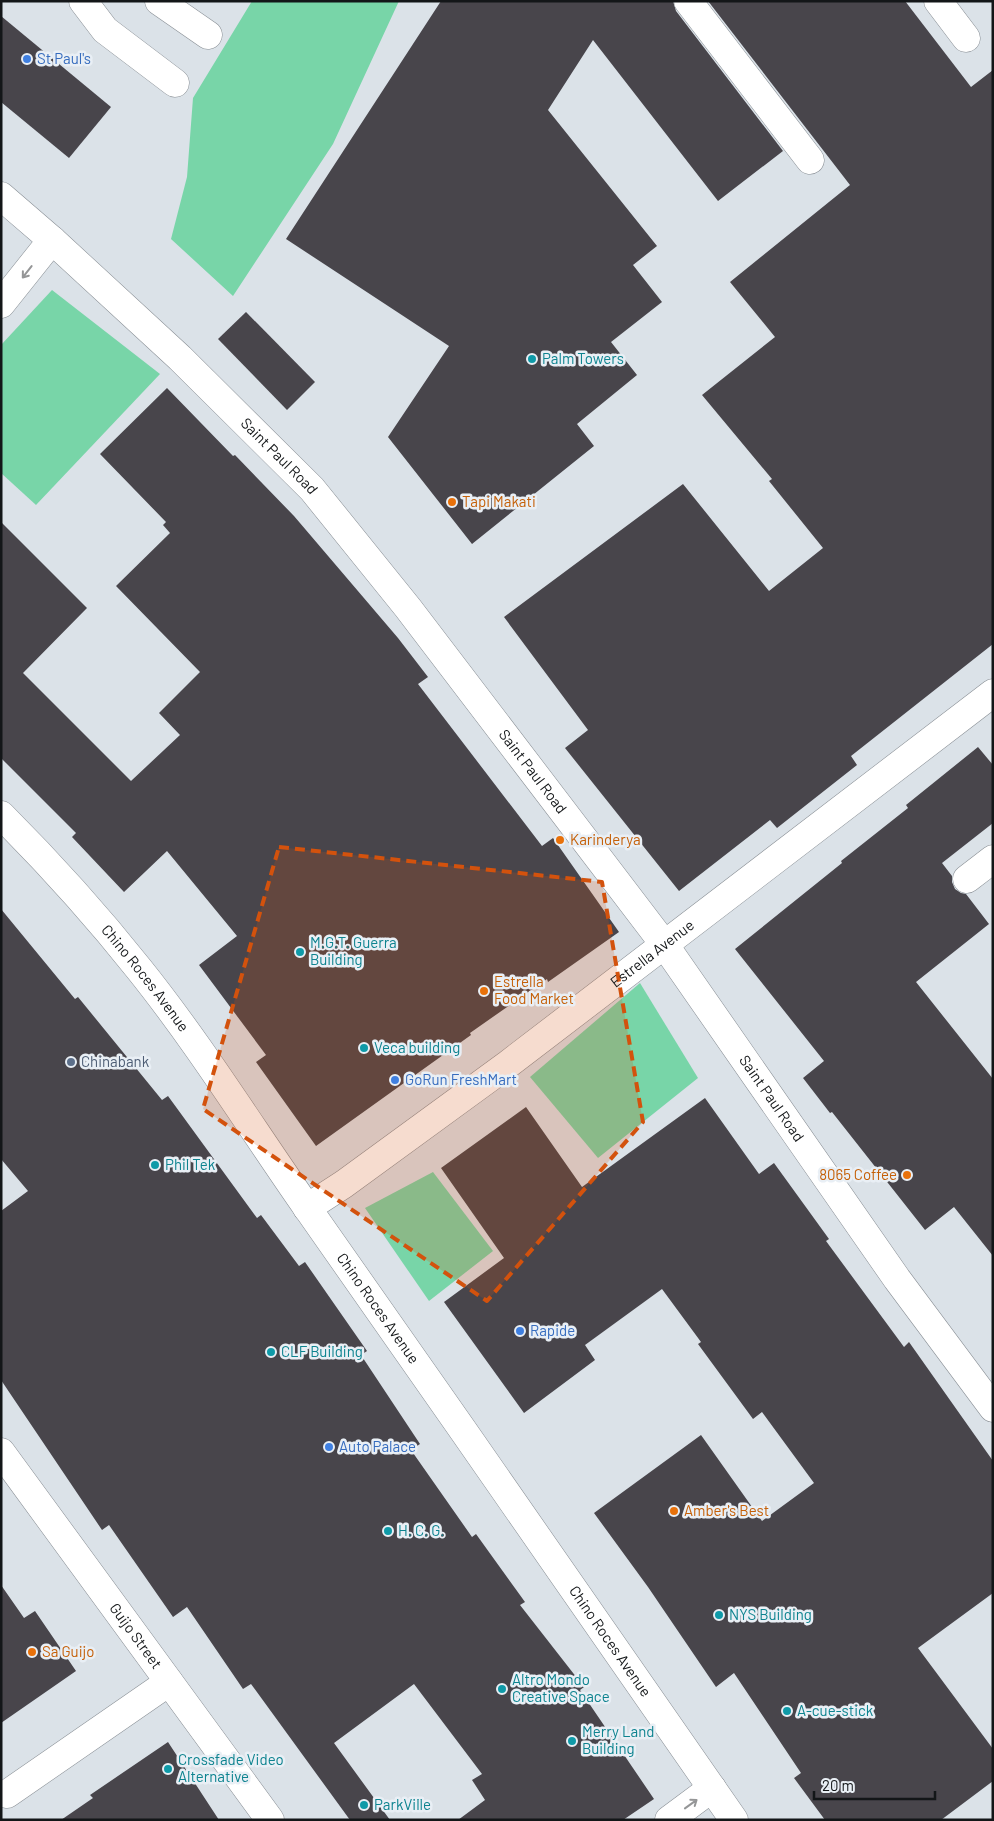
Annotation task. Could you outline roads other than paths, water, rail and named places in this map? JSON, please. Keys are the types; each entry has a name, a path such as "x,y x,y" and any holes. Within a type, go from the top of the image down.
{"street":[{"path":"83,1 105,30 175,82"},
{"path":"159,1 208,35"},
{"path":"688,1 810,160"},
{"path":"938,1 966,38"},
{"name":"Saint Paul Road","path":"1,196 52,240 180,358 312,489 408,608 664,944 897,1279 993,1408"},
{"path":"1,304 52,240"},
{"name":"Estrella Avenue","path":"307,1208 344,1184 507,1065 664,944 989,705"},
{"name":"Chino Roces Avenue","path":"1,815 37,850 91,910 141,971 208,1062 307,1208 734,1820"},
{"path":"967,879 993,858"},
{"name":"Guijo Street","path":"5,1463 270,1820"},
{"path":"7,1794 169,1682"},
{"path":"669,1820 712,1788"}],"place":[{"name":"St Paul's","path":"27,59"},
{"name":"Palm Towers","path":"532,359"},
{"name":"Tapi Makati","path":"452,502"},
{"name":"Karinderya","path":"560,840"},
{"name":"M.G.T. Guerra Building","path":"300,952"},
{"name":"Estrella Food Market","path":"484,991"},
{"name":"Veca building","path":"364,1048"},
{"name":"Chinabank","path":"71,1062"},
{"name":"GoRun FreshMart","path":"395,1080"},
{"name":"Phil Tek","path":"155,1165"},
{"name":"8065 Coffee","path":"907,1175"},
{"name":"Rapide","path":"520,1331"},
{"name":"CLF Building","path":"271,1352"},
{"name":"Auto Palace","path":"329,1447"},
{"name":"Amber's Best","path":"674,1511"},
{"name":"H. C. G.","path":"388,1531"},
{"name":"NYS Building","path":"719,1615"},
{"name":"Sa Guijo","path":"32,1652"},
{"name":"Altro Mondo Creative Space","path":"502,1689"},
{"name":"A-cue-stick","path":"787,1711"},
{"name":"Merry Land Building","path":"572,1741"},
{"name":"Crossfade Video Alternative","path":"168,1769"},
{"name":"ParkVille","path":"364,1805"}]}
